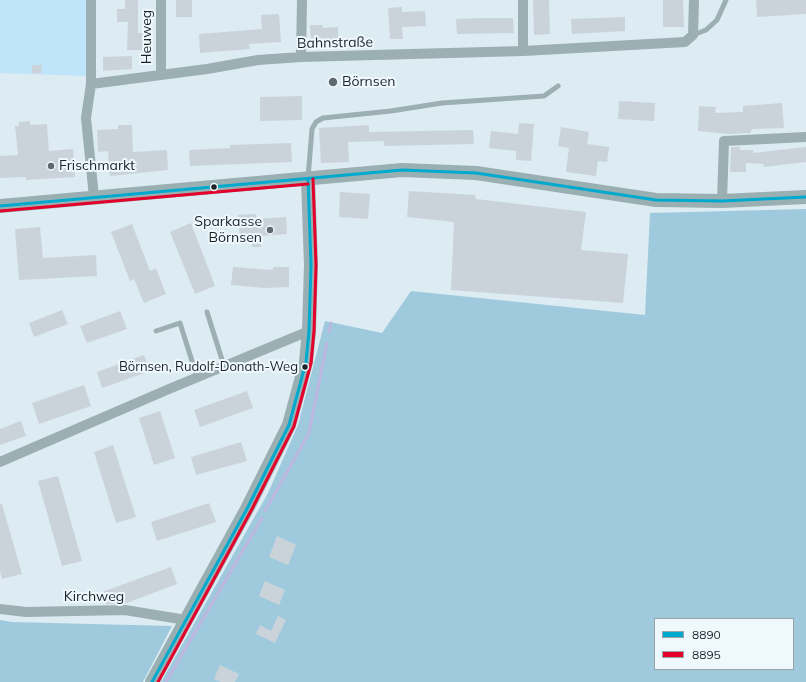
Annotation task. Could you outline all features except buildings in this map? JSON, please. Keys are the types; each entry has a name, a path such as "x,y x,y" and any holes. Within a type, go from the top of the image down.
{"main road":[{"path":"0,206 402,170 476,173 656,200 722,201 806,197"},
{"path":"152,682 289,425 306,362 309,331 311,265 308,179"}],"street":[{"path":"91,0 91,84 86,118 94,198"},
{"name":"Heuweg","path":"161,0 161,75"},
{"path":"301,57 302,0"},
{"path":"523,0 523,52"},
{"path":"693,35 694,0"},
{"name":"Bahnstraße","path":"91,84 258,60 301,57 523,52 685,42 693,35"},
{"path":"722,201 724,141 806,137"},
{"path":"0,462 197,377 309,331"},
{"name":"Kirchweg","path":"0,609 26,612 125,610 186,620"}],"lane":[{"path":"693,35 706,30 717,20 726,0"},
{"path":"308,179 312,129 316,122 323,118 391,111 442,103 544,96 558,86"},
{"path":"207,312 224,366"},
{"path":"156,331 180,323 197,377"}],"shaded area":[{"path":"0,0 88,0 86,76 0,73"},
{"path":"806,209 806,682 161,682 268,493 298,425 325,321 382,333 411,291 645,315 650,213"},
{"path":"0,620 12,622 172,626 143,682 0,682"}],"waterway":[{"path":"329,332 331,323"},
{"path":"265,511 309,433 327,343"},
{"path":"166,682 262,518"}],"transit line":[{"name":"8890","path":"0,206 402,170 476,173 656,200 722,201 806,197"},
{"name":"8890","path":"152,682 248,507 289,425 306,362 309,331 311,265 308,179"},
{"name":"8895","path":"158,682 252,509 294,426 311,363 314,331 316,265 313,179"},
{"name":"8895","path":"0,211 308,184"}],"place":[{"name":"Börnsen","path":"333,82"},
{"name":"Frischmarkt","path":"51,166"},
{"name":"Sparkasse Börnsen","path":"270,230"},
{"name":"Börnsen, Rudolf-Donath-Weg","path":"305,367"}]}
